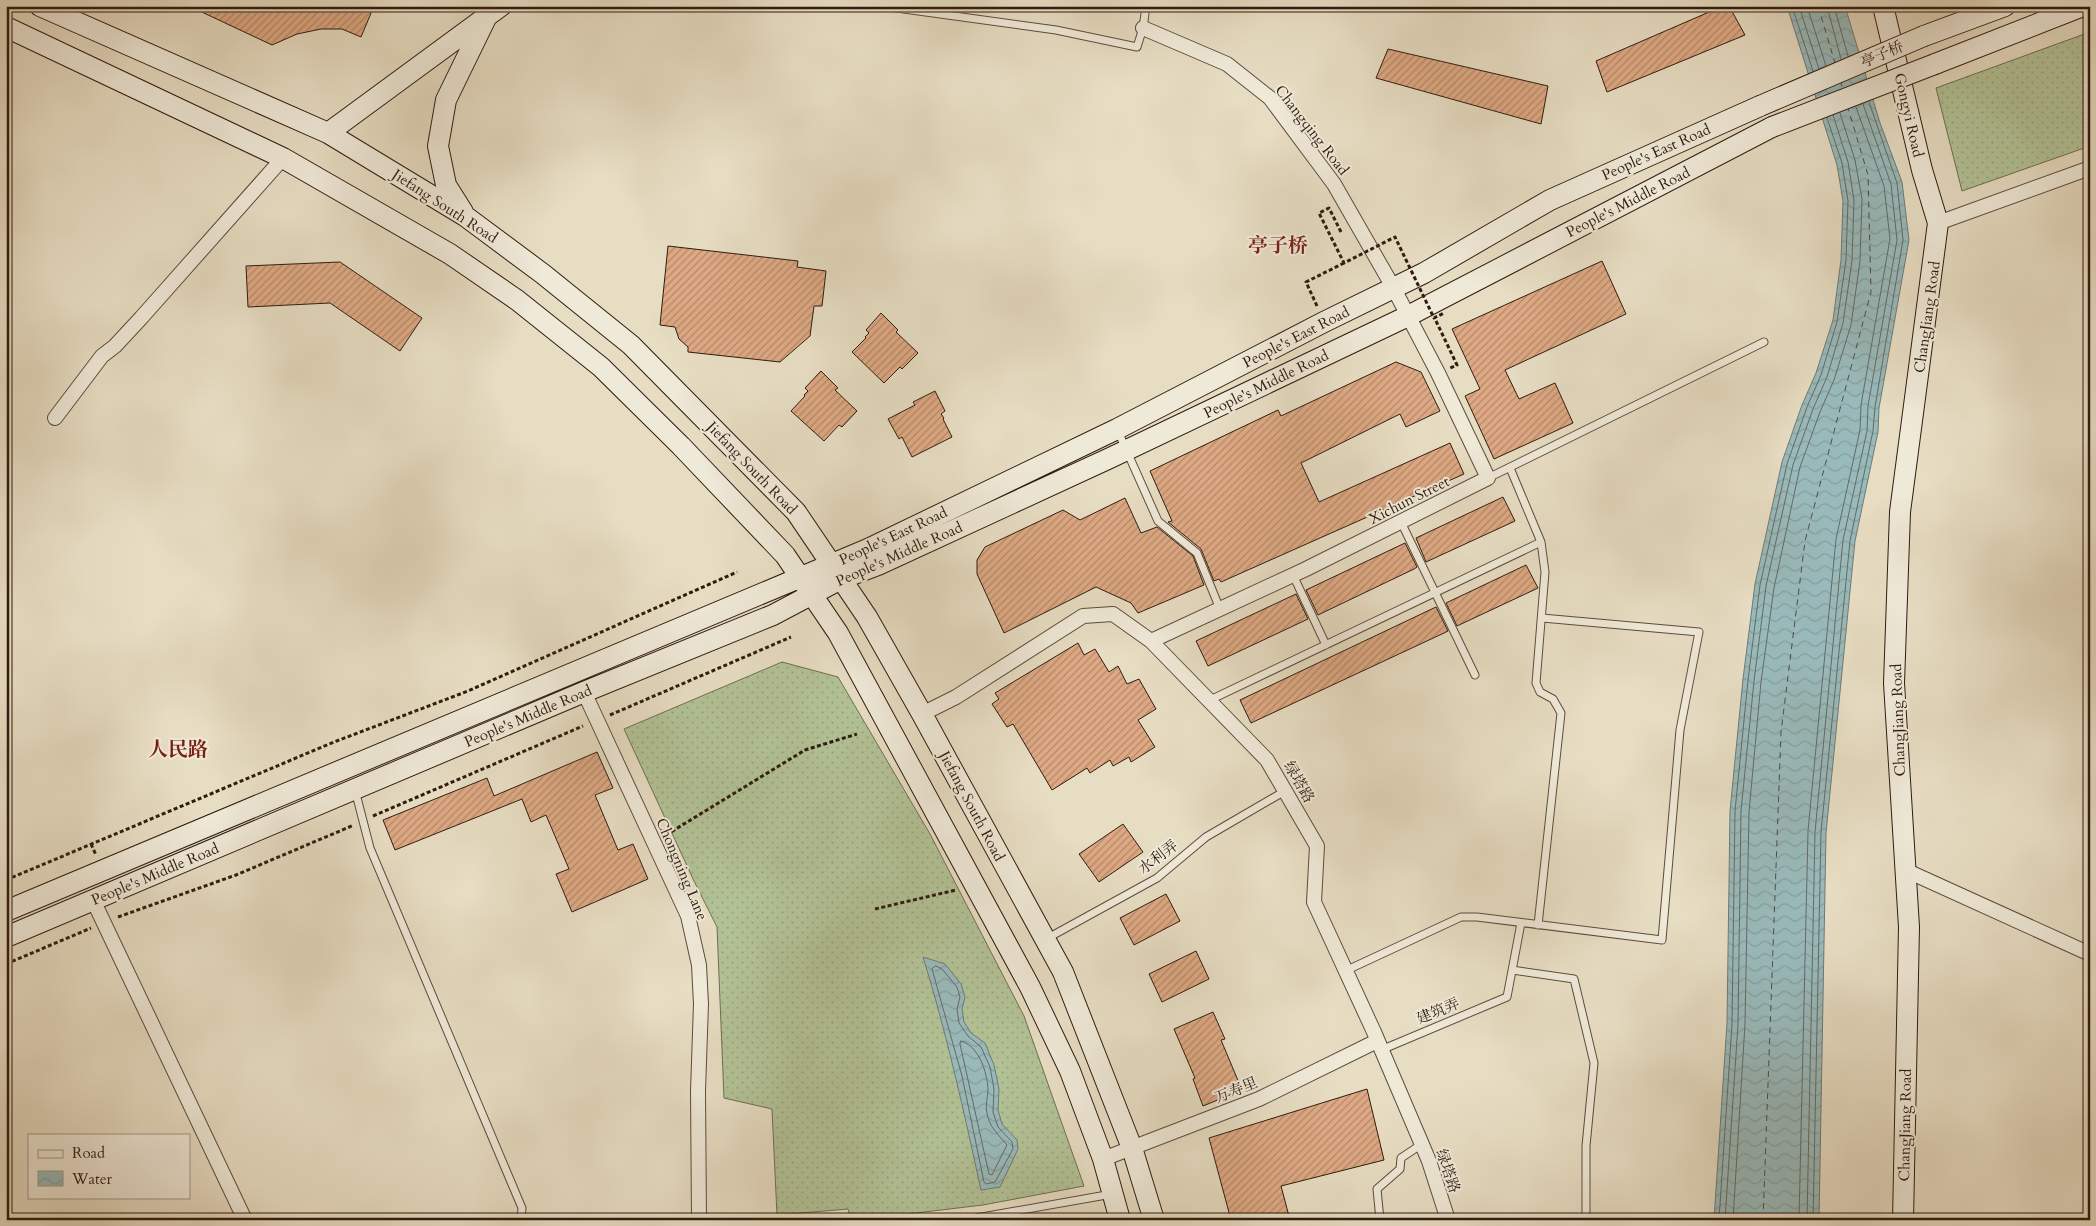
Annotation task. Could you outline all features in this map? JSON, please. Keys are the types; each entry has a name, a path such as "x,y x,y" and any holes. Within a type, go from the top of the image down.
{"main road":[{"name":"Jiefang South Road","path":"40,6 328,133 466,216 631,344 796,512 867,617 1067,981 1132,1148 1154,1220"},
{"name":"Gongyi Road","path":"1883,6 1922,170 1938,223"},
{"name":"亭子桥","path":"1760,106 1924,36 2005,6"},
{"name":"People's Middle Road","path":"6,911 799,577 878,566 1408,316 1772,128 2083,6"},
{"path":"328,133 493,12"},
{"path":"466,216 446,185 438,146 446,100 493,12"},
{"path":"6,27 283,158 450,254 517,300 601,367 681,446 785,555 838,633 1030,987 1070,1071 1103,1159 1120,1220"},
{"name":"People's East Road","path":"836,572 868,549 1117,429 1324,322 1424,273 1550,200 1760,106"},
{"name":"ChangJiang Road","path":"1903,1220 1908,927 1894,682 1900,512 1938,223"},
{"name":"People's Middle Road","path":"6,937 584,692 773,615 811,595 836,572"}],"street":[{"name":"Changqing Road","path":"1144,28 1226,64 1270,98 1334,184 1393,287"},
{"path":"55,418 102,356 115,346 141,318 283,158"},
{"path":"1938,223 2090,168"},
{"path":"1393,287 1438,373 1488,478"},
{"name":"Xichun Street","path":"1151,641 1293,575 1488,478"},
{"name":"绿塔路","path":"922,714 956,697 1084,616 1113,614 1151,641 1268,760 1317,846 1314,902 1422,1144 1448,1220"},
{"name":"Chongning Lane","path":"584,692 688,916 699,965 701,1004 698,1092 699,1220"},
{"path":"1905,870 2090,954"},
{"path":"93,900 245,1220"},
{"name":"万寿里","path":"1103,1159 1259,1099 1378,1046"}],"lane":[{"path":"882,6 1056,30 1137,47 1144,28 1146,6"},
{"path":"1488,478 1764,342"},
{"path":"1117,429 1158,521 1198,553 1220,609"},
{"path":"1510,468 1541,542 1545,572 1536,683 1540,692 1553,699 1561,713 1538,925"},
{"path":"1401,522 1475,676"},
{"path":"1208,701 1541,542"},
{"path":"1293,575 1326,645"},
{"path":"1345,971 1461,917 1477,917 1662,940 1680,730 1699,632 1542,618"},
{"path":"354,790 370,848 522,1208 521,1220"},
{"name":"水利弄","path":"1045,940 1157,878 1206,838 1285,791"},
{"path":"1521,923 1512,970 1574,979 1594,1063 1586,1146 1586,1220"},
{"name":"建筑弄","path":"1378,1046 1507,997 1512,970"},
{"path":"1380,1220 1377,1189 1400,1169 1400,1158 1422,1144"},
{"path":"964,1220 1113,1194"}],"path":[{"path":"1341,232 1329,208 1319,212 1344,263"},
{"path":"1324,322 1306,282 1395,237 1457,365"},
{"path":"1434,318 1444,314"},
{"path":"6,880 334,742 468,691 737,572"},
{"name":"People's Middle Road","path":"6,964 104,922 236,875 791,636"},
{"path":"655,842 702,811 805,750 857,734"},
{"path":"875,909 974,886"}],"green space":[{"path":"2090,32 2090,146 1962,191 1936,88"},
{"path":"782,662 838,677 930,834 1024,1016 1084,1186 983,1205 857,1220 851,1220 848,1209 777,1215 772,1109 724,1098 717,927 624,729"}],"water":[{"path":"1787,6 1845,6 1880,123 1902,182 1909,240 1879,408 1878,432 1855,541 1826,833 1819,1220 1714,1220 1727,1023 1730,811 1743,679 1755,584 1782,462 1802,405 1816,373 1833,320 1841,260 1843,201 1837,165"},
{"path":"923,957 945,964 961,984 965,997 962,1009 964,1022 971,1033 985,1043 994,1065 999,1089 998,1110 1002,1124 1017,1140 1018,1149 1000,1187 981,1190 962,1102"}],"building":[{"path":"189,6 374,6 361,37 342,29 321,29 297,34 272,45"},
{"path":"1723,6 1729,6 1745,35 1607,92 1596,61"},
{"path":"1388,49 1548,86 1541,124 1376,78"},
{"path":"668,246 798,261 797,267 826,271 822,306 814,306 810,336 780,362 688,352 688,347 679,339 675,327 660,325"},
{"path":"1602,261 1626,314 1505,370 1519,399 1555,383 1573,423 1494,459 1465,396 1480,389 1452,329"},
{"path":"340,262 422,318 400,351 330,303 248,307 246,266"},
{"path":"881,313 898,330 896,332 918,353 884,383 852,352 866,338 869,333 866,330"},
{"path":"1396,362 1421,372 1440,411 1406,427 1400,414 1301,463 1319,502 1450,443 1464,474 1221,582 1219,579 1214,581 1201,549 1168,522 1172,521 1150,471 1278,410 1281,416"},
{"path":"821,371 838,388 835,390 857,411 842,427 839,425 824,441 791,411 805,396 808,391 805,388"},
{"path":"935,391 945,411 941,414 952,437 912,457 902,437 899,439 888,419 915,405 913,402"},
{"path":"1503,497 1515,521 1426,562 1416,538"},
{"path":"1125,498 1141,533 1157,527 1193,556 1204,585 1138,613 1131,603 1096,587 1004,633 977,574 977,560 985,547 1063,510 1080,520"},
{"path":"1405,543 1417,567 1318,615 1306,590"},
{"path":"1526,565 1538,588 1457,626 1446,603"},
{"path":"1296,594 1308,619 1208,666 1196,641"},
{"path":"1436,607 1448,631 1251,723 1240,700"},
{"path":"1078,643 1084,655 1095,649 1109,672 1118,666 1127,684 1139,679 1156,709 1138,720 1155,747 1131,762 1129,757 1113,766 1110,760 1090,773 1087,768 1052,790 1013,724 1007,727 992,704 999,699 995,693"},
{"path":"597,752 613,788 595,795 618,850 633,844 648,879 572,912 556,874 569,869 546,815 531,822 522,799 395,850 383,820 487,778 494,796"},
{"path":"1123,824 1143,852 1099,882 1079,854"},
{"path":"1166,894 1180,921 1134,945 1120,918"},
{"path":"1196,951 1209,979 1162,1002 1149,974"},
{"path":"1213,1012 1225,1039 1221,1040 1242,1090 1203,1106 1193,1079 1195,1078 1174,1029"},
{"path":"1367,1089 1384,1160 1281,1186 1290,1220 1231,1220 1209,1138"}],"ferry route":[{"path":"1818,6 1835,63"},
{"path":"1840,81 1843,89"},
{"path":"1763,1220 1781,732 1805,541 1871,292 1868,175 1848,108"}],"district":[{"name":"亭子桥","path":"1278,245"},
{"name":"人民路","path":"178,749"}]}
